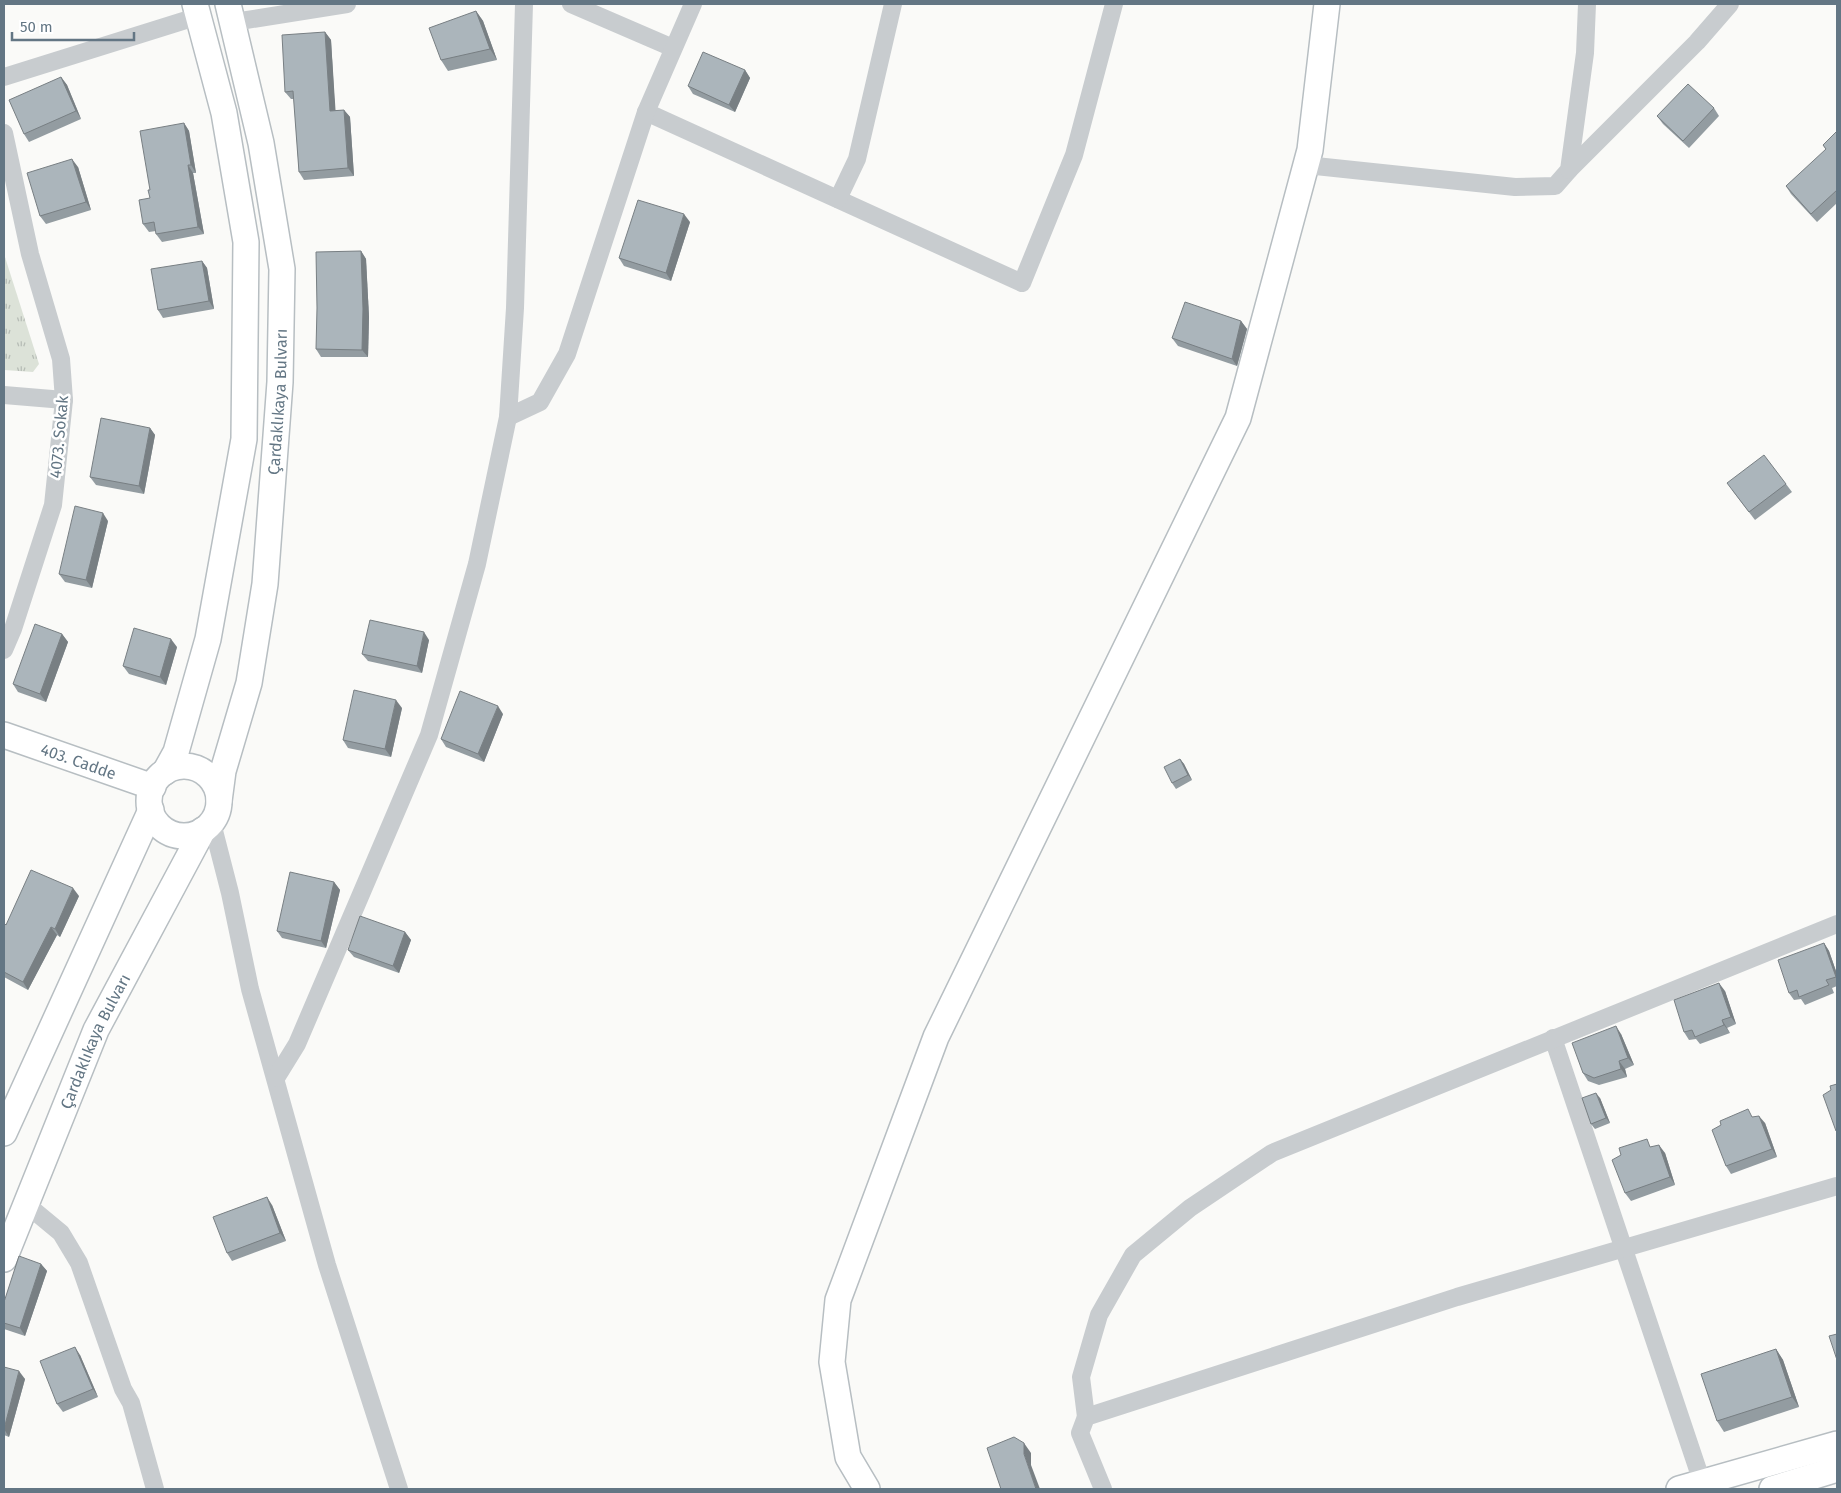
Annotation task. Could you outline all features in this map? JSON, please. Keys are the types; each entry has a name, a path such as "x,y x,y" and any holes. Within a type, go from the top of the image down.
{"main road":[{"path":"867,1489 848,1457 832,1362 838,1300 936,1037 1238,418 1310,150 1327,4"},
{"name":"Çardaklıkaya Bulvarı","path":"4,1133 156,790 176,752 208,639 244,439 246,242 224,113 198,10"},
{"name":"Çardaklıkaya Bulvarı","path":"4,1259 96,1030 212,818 222,772 249,683 265,584 275,460 281,344 282,269 261,143 231,13"},
{"name":"403. Cadde","path":"4,735 156,790"},
{"path":"182,767 194,768 204,772 214,784 212,818 194,835 183,836 172,834 162,828 155,820 156,790 172,769 182,767"},
{"path":"1678,1489 1837,1444"},
{"path":"1772,1489 1837,1470"}],"street":[{"path":"231,13 347,4"},
{"path":"276,1078 298,1044 429,734 477,564 508,417 517,249 524,4"},
{"path":"571,4 673,48"},
{"path":"508,417 540,402 566,354 646,112 693,4"},
{"path":"838,200 857,159 893,4"},
{"path":"646,112 1022,283 1074,155 1114,4"},
{"path":"1569,170 1585,52 1587,4"},
{"path":"1306,165 1515,187 1555,186 1697,42 1730,4"},
{"path":"4,77 198,10"},
{"name":"4073. Sokak","path":"4,133 30,254 61,359 64,400 53,505 13,629 4,650"},
{"path":"4,395 64,400"},
{"path":"212,818 250,989 327,1265 399,1489"},
{"path":"1103,1489 1080,1433 1086,1418 1081,1377 1100,1315 1133,1255 1190,1208 1272,1153 1837,924"},
{"path":"1553,1038 1702,1482"},
{"path":"1086,1418 1457,1296 1837,1186"},
{"path":"26,1204 61,1233 79,1263 123,1389 131,1403 154,1489"}],"green space":[{"path":"4,254 39,364 33,372 4,370"}],"building":[{"path":"476,11 490,49 441,60 429,28"},
{"path":"325,32 330,111 344,110 348,168 299,172 293,91 285,92 282,35"},
{"path":"703,52 745,70 729,105 688,86"},
{"path":"61,77 76,111 24,134 9,100"},
{"path":"1688,84 1714,108 1683,141 1657,116"},
{"path":"184,123 191,165 188,165 198,227 156,234 154,222 143,224 139,200 150,198 140,131"},
{"path":"1837,131 1837,190 1811,214 1786,186 1826,149 1823,145"},
{"path":"72,159 86,202 40,216 27,173"},
{"path":"638,200 684,214 666,273 619,258"},
{"path":"361,251 362,350 316,349 316,252"},
{"path":"202,261 209,301 158,310 151,269"},
{"path":"1185,302 1241,321 1232,359 1172,338"},
{"path":"101,418 150,428 139,486 90,477"},
{"path":"1764,455 1786,484 1749,512 1727,483"},
{"path":"75,506 103,513 86,580 59,574"},
{"path":"370,620 424,632 417,666 362,654"},
{"path":"35,624 62,634 40,694 13,684"},
{"path":"134,628 171,639 160,677 123,666"},
{"path":"354,690 396,700 385,749 343,740"},
{"path":"460,691 498,706 478,754 441,739"},
{"path":"1180,759 1188,775 1172,783 1164,767"},
{"path":"31,870 73,888 55,929 51,927 23,982 4,972 4,923 6,925"},
{"path":"290,872 334,882 321,941 277,931"},
{"path":"360,916 405,932 393,966 348,950"},
{"path":"1824,943 1836,977 1826,980 1829,985 1799,997 1797,990 1789,993 1778,960"},
{"path":"1719,983 1731,1017 1722,1020 1724,1025 1695,1037 1692,1030 1684,1032 1674,1000"},
{"path":"1616,1026 1628,1058 1619,1061 1621,1069 1594,1078 1583,1073 1572,1043"},
{"path":"1837,1084 1836,1131 1823,1095 1831,1090 1830,1086"},
{"path":"1596,1093 1606,1118 1591,1124 1582,1098"},
{"path":"1748,1109 1752,1117 1759,1116 1772,1149 1726,1166 1712,1130 1721,1125 1720,1121"},
{"path":"1647,1139 1650,1147 1659,1145 1670,1177 1625,1193 1612,1160 1621,1155 1619,1148"},
{"path":"267,1197 280,1233 227,1253 213,1217"},
{"path":"19,1256 41,1264 20,1328 4,1323 4,1302"},
{"path":"1837,1334 1837,1360 1829,1336"},
{"path":"75,1347 93,1389 57,1404 40,1361"},
{"path":"1776,1349 1792,1397 1717,1421 1701,1374"},
{"path":"4,1367 19,1371 4,1429"},
{"path":"1014,1437 1024,1443 1024,1454 1036,1489 1001,1489 987,1448"}]}
